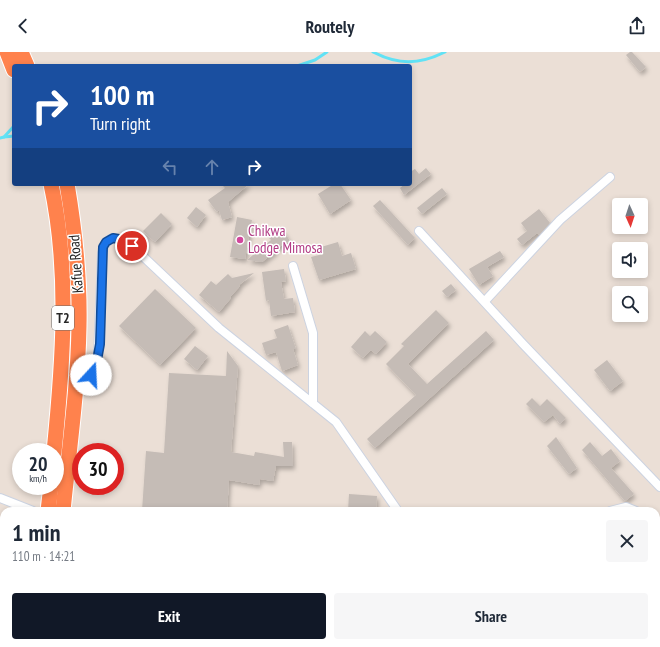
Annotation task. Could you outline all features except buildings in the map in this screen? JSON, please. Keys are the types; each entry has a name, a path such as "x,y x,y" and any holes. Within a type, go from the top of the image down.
{"highway":[{"path":"7,52 12,65"},
{"path":"22,52 26,64"},
{"name":"Kafue Road","path":"51,186 59,230 63,283 60,385 55,443"},
{"name":"Kafue Road","path":"63,507 78,347 78,289 74,233 67,186"},
{"path":"48,507 50,495"}],"street":[{"path":"485,300 565,216 610,177"},
{"path":"419,230 485,300 523,344 660,487"},
{"path":"74,398 85,385 96,366 100,344 102,253 106,242 113,238 124,240 219,328 336,422 395,507"},
{"path":"293,266 313,334 313,403"},
{"path":"0,498 23,507"}],"waterway":[{"path":"303,64 315,60 327,52"},
{"path":"373,52 391,59 409,62 426,59 445,52"},
{"path":"0,138 4,137 12,128"},
{"path":"4,137 12,136"}],"place":[{"name":"Chikwa Lodge Mimosa","path":"240,240"}],"route":[{"path":"91,375 96,366 100,344 103,247 109,239 113,238 124,240 132,246"}]}
